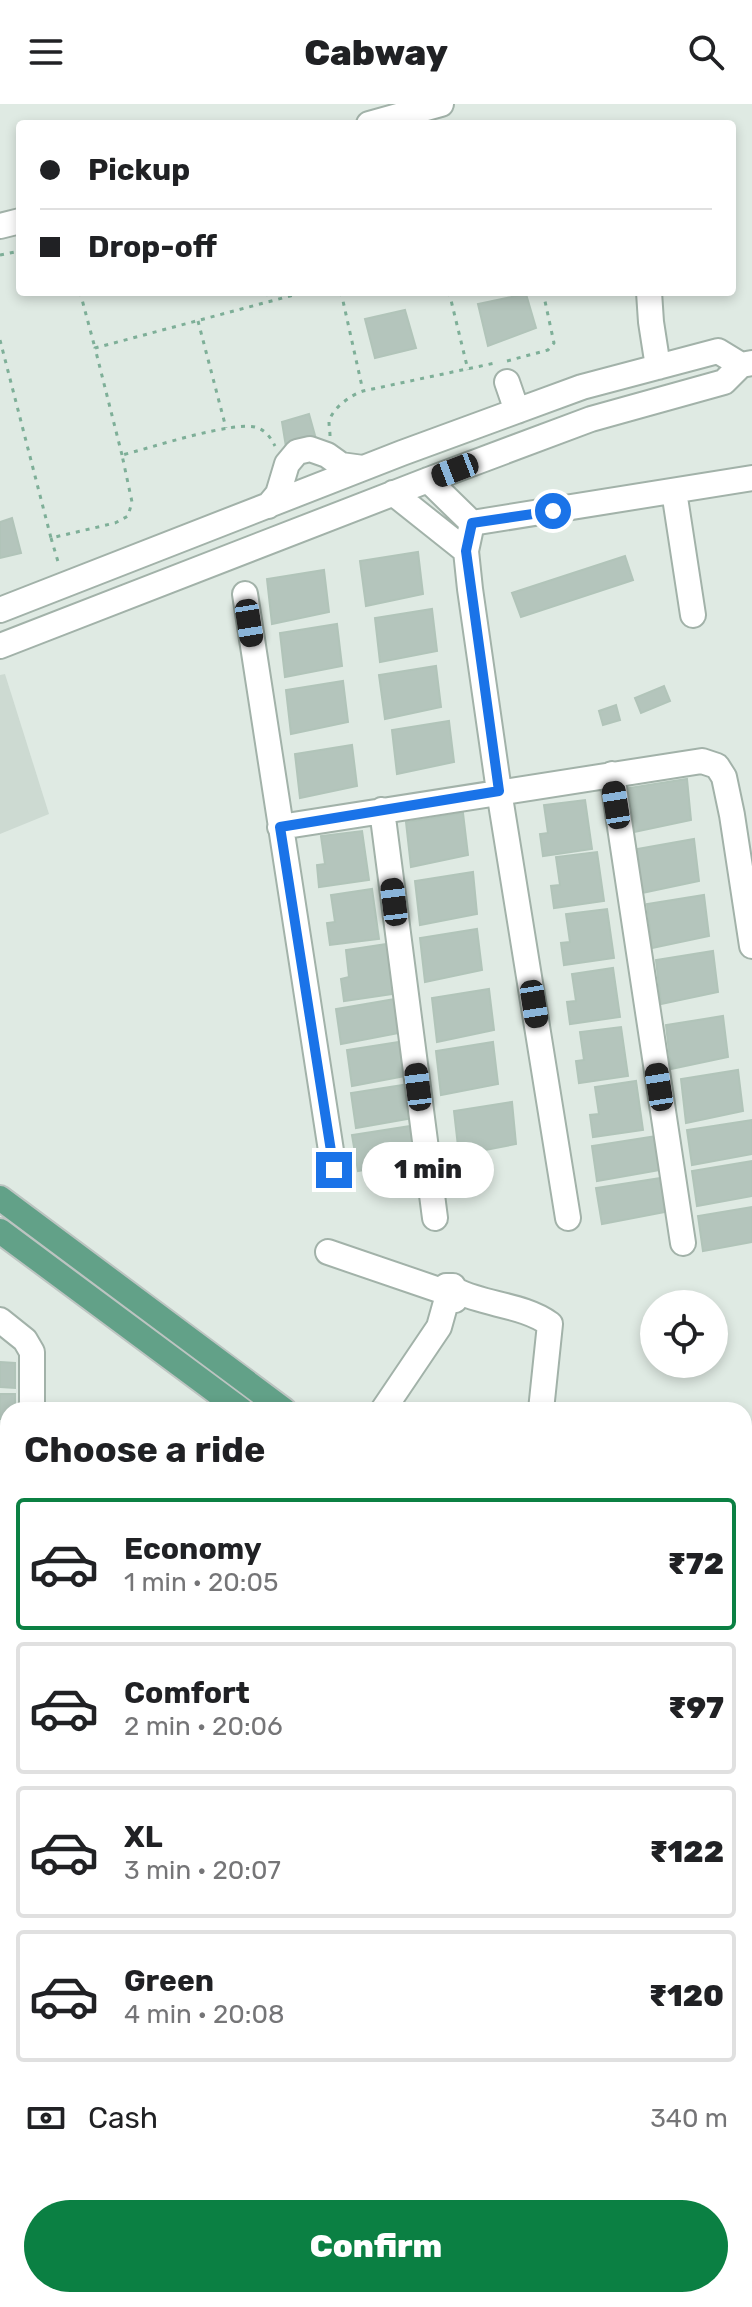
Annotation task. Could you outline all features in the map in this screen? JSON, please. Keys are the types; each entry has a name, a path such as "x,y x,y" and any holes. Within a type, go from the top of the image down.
{"main road":[{"path":"0,1198 273,1402"},
{"path":"0,1231 230,1402"}],"street":[{"path":"383,120 441,104"},
{"path":"649,296 658,367"},
{"path":"0,610 363,468 582,387 718,351 747,364 724,382 591,419 0,646"},
{"path":"507,382 517,411"},
{"path":"268,506 278,494 287,464 308,446 341,465 363,468"},
{"path":"472,523 752,478"},
{"path":"428,480 472,523"},
{"path":"674,491 693,615"},
{"path":"393,493 466,551"},
{"path":"472,523 466,551 499,791 568,1218"},
{"path":"245,594 334,1170"},
{"path":"280,827 702,761 717,766 724,777 752,946"},
{"path":"612,774 683,1243"},
{"path":"382,810 435,1218"},
{"path":"328,1252 448,1295 472,1298 539,1316 550,1324 542,1402"},
{"path":"388,1402 439,1327 448,1295"},
{"path":"0,1320 25,1340 32,1352 32,1402"}],"path":[{"path":"51,538 115,523 128,516 132,502 81,296"},
{"path":"268,296 270,302"},
{"path":"95,348 291,296"},
{"path":"342,296 363,391"},
{"path":"450,296 468,370"},
{"path":"308,446 352,395 551,348 553,337 544,296"},
{"path":"198,321 226,428"},
{"path":"0,340 65,585"},
{"path":"122,455 226,428 248,426 270,437"}],"shaded area":[{"path":"5,674 49,814 0,834 0,675"}],"building":[{"path":"527,296 536,328 488,346 478,304"},
{"path":"405,310 416,348 375,358 365,319"},
{"path":"309,414 316,439 286,447 282,422"},
{"path":"12,518 21,553 0,558 0,522"},
{"path":"418,552 423,594 366,606 360,561"},
{"path":"625,556 633,580 521,617 512,593"},
{"path":"324,570 329,612 272,624 267,579"},
{"path":"432,609 437,651 380,662 375,618"},
{"path":"337,624 342,666 285,677 280,633"},
{"path":"436,666 441,707 385,719 379,675"},
{"path":"343,681 348,722 291,734 286,690"},
{"path":"664,686 670,701 641,713 635,698"},
{"path":"616,705 620,720 603,725 599,711"},
{"path":"449,721 454,762 397,774 392,730"},
{"path":"352,745 357,786 300,798 295,754"},
{"path":"687,779 691,820 634,832 629,788"},
{"path":"585,800 592,849 543,856 540,834 548,833 544,805"},
{"path":"463,813 468,855 411,867 406,822"},
{"path":"362,831 369,880 319,887 317,865 325,864 321,836"},
{"path":"694,839 699,881 642,893 637,849"},
{"path":"597,852 604,901 554,908 551,886 560,885 556,857"},
{"path":"473,872 477,914 420,925 415,881"},
{"path":"372,889 379,939 330,945 327,923 335,922 331,895"},
{"path":"704,895 709,936 652,948 647,904"},
{"path":"607,909 614,958 564,965 561,943 570,942 566,914"},
{"path":"477,929 482,970 425,982 420,938"},
{"path":"387,944 393,994 344,1001 341,979 349,977 346,950"},
{"path":"713,951 718,992 661,1004 656,960"},
{"path":"613,968 620,1017 570,1024 567,1002 576,1001 572,974"},
{"path":"489,989 494,1030 437,1042 432,998"},
{"path":"401,998 404,1032 341,1044 336,1009"},
{"path":"723,1016 728,1057 671,1069 666,1025"},
{"path":"621,1027 628,1076 579,1083 576,1061 584,1060 580,1032"},
{"path":"412,1040 416,1074 352,1086 347,1050"},
{"path":"493,1042 498,1084 441,1095 436,1051"},
{"path":"738,1070 743,1111 686,1123 681,1079"},
{"path":"636,1081 643,1130 593,1137 590,1115 599,1114 595,1087"},
{"path":"416,1083 419,1117 356,1128 351,1093"},
{"path":"512,1102 516,1144 459,1155 454,1111"},
{"path":"752,1120 752,1154 692,1165 687,1130"},
{"path":"417,1125 421,1159 358,1171 352,1135"},
{"path":"657,1136 660,1170 597,1181 592,1146"},
{"path":"752,1161 752,1196 697,1206 692,1171"},
{"path":"661,1178 665,1212 602,1224 596,1188"},
{"path":"752,1207 752,1242 703,1251 698,1216"},
{"path":"0,1362 15,1363 15,1388 0,1387"},
{"path":"0,1394 15,1394 15,1402 0,1402"}],"route":[{"path":"334,1170 280,827 499,791 466,551 472,523 553,511"}]}
